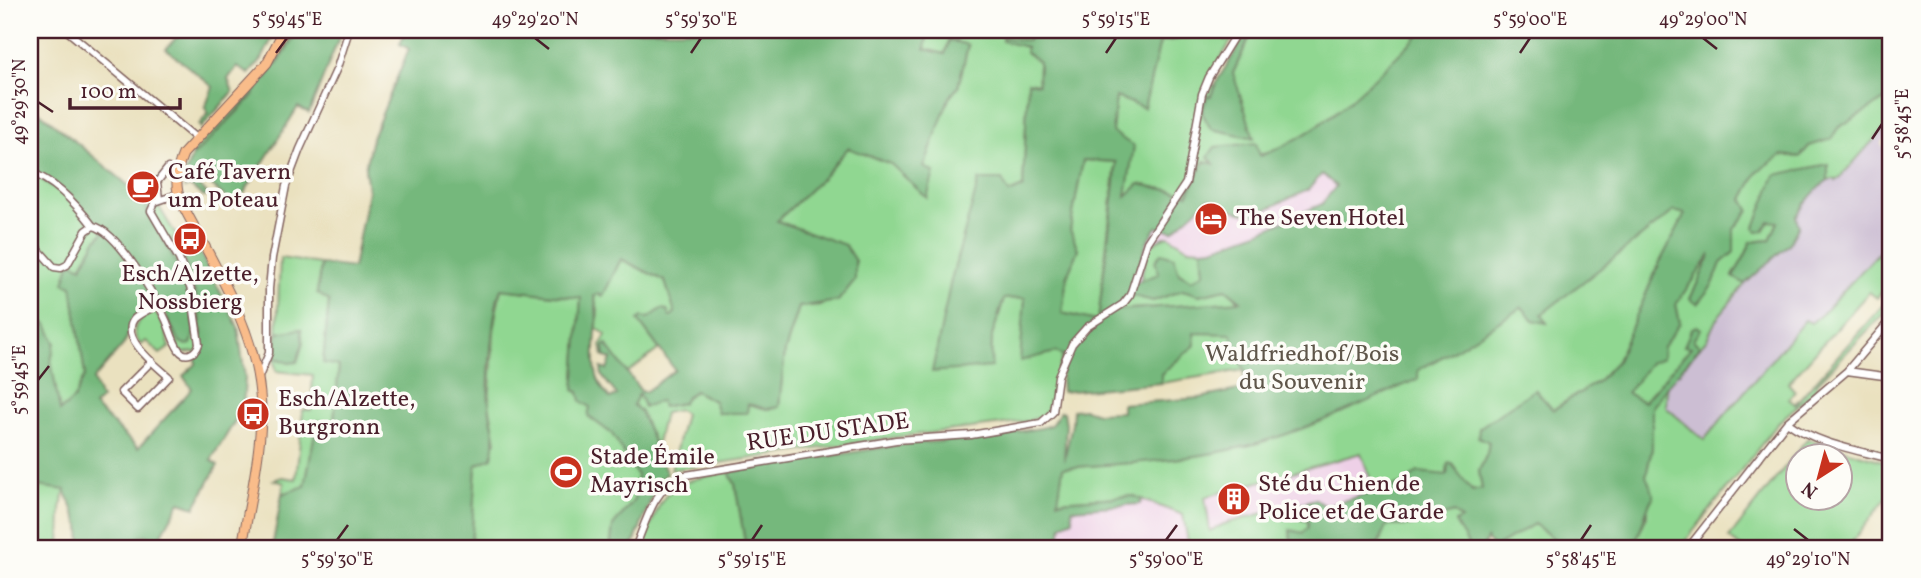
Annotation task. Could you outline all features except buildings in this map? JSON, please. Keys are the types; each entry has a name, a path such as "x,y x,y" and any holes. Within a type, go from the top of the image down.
{"main road":[{"path":"242,548 259,435 261,396 258,379 242,323 178,194 176,181 183,155 267,63 284,30"}],"street":[{"path":"66,30 197,139"},
{"path":"258,379 267,360 272,258 286,186 337,68 349,30"},
{"name":"RUE DU STADE","path":"635,548 656,498 670,481 680,476 897,440 971,435 1028,426 1049,418 1055,401 1058,376 1072,344 1087,327 1123,304 1129,295 1147,242 1186,183 1202,94 1209,77 1238,30"},
{"path":"159,199 157,182 168,168"},
{"path":"30,172 64,194 93,226 101,228 120,248 159,304 178,349 186,355 195,352 199,344 191,290 174,250 151,211 159,199 178,194"},
{"path":"30,246 38,248 54,267 63,268 86,230 93,226"},
{"path":"152,360 121,393 138,409 169,377 152,360 135,344 131,336 131,326 135,319 159,304"},
{"path":"1688,548 1787,422 1847,371 1891,319"},
{"path":"254,359 269,345"},
{"path":"254,359 267,360"},
{"path":"1847,371 1891,377"},
{"path":"1787,422 1799,431 1835,444 1891,459"}],"shaded area":[{"path":"1891,123 1891,134 1881,143 1882,147 1891,142 1891,210 1885,219 1891,224 1891,239 1822,314 1810,323 1805,320 1703,440 1666,407 1667,386 1707,339 1717,318 1745,285 1789,244 1795,217 1814,189 1828,180 1835,179 1874,137"},
{"path":"1322,174 1336,186 1322,204 1261,231 1213,248 1202,249 1160,273 1133,284 1142,251 1158,227 1173,231 1208,199 1216,200 1216,206 1248,215"},
{"name":"Sté du Chien de Police et de Garde","path":"1362,453 1375,492 1324,507 1316,499 1224,524 1209,532 1204,497"},
{"path":"1142,499 1183,515 1189,548 1059,548 1062,524 1072,509 1140,504"}],"green space":[{"path":"183,30 276,30 262,59 249,74 237,67 228,79 233,92 201,128 199,125 208,113 205,108 213,87 166,49"},
{"path":"293,30 297,30 263,82 192,157 194,150 262,79"},
{"path":"297,30 335,30 334,33 340,35 309,113 298,107 236,206 205,180 197,185 209,195 204,197 190,186 185,188 186,171 192,157 250,99 285,53"},
{"path":"406,30 928,30 925,49 945,54 949,40 968,45 958,87 949,98 924,167 934,172 927,198 891,164 848,148 823,177 777,221 845,245 855,261 855,280 838,301 799,307 785,351 779,407 767,409 748,404 747,413 718,413 714,401 695,391 682,403 662,407 660,401 644,407 639,394 633,405 640,411 667,474 659,479 632,548 610,548 613,526 634,500 637,475 612,434 588,416 590,407 581,401 579,392 574,390 581,298 501,289 493,328 489,380 494,450 492,458 476,465 471,548 272,548 282,494 305,486 317,421 334,421 339,366 323,363 329,301 317,293 321,264 353,268 368,191 365,168 372,138 409,49 400,44","holes":["621,259 665,281 675,313 670,317 667,310 661,309 649,318 642,317 638,320 675,370 645,392 641,391 606,344 605,357 611,359 607,370 601,368 602,376 617,395 610,398 601,387 597,375 594,296 603,296"]},
{"path":"928,30 1029,30 1028,41 1003,37 1002,40 1026,47 1026,52 1039,62 1039,85 1028,83 1023,187 1008,193 979,180 991,367 992,336 1004,299 1026,298 1056,352 1063,355 1047,410 1040,417 1028,421 671,470 685,414 679,410 664,413 656,447 640,411 633,405 639,393 661,401 662,407 682,403 695,391 714,401 748,404 767,409 779,407 785,351 799,307 822,305 855,280 855,261 844,245 777,221 823,177 848,147 891,164 927,197 930,184 923,167 949,98 958,87 968,46 949,40 945,54 924,49"},
{"name":"Waldfriedhof/Bois du Souvenir","path":"1029,30 1192,30 1189,37 1160,42 1144,108 1116,97 1112,132 1134,146 1126,196 1139,184 1188,194 1205,161 1214,164 1208,157 1215,147 1256,143 1260,156 1284,146 1307,133 1348,102 1424,30 1891,30 1891,96 1838,128 1831,139 1809,146 1800,157 1782,155 1758,171 1743,199 1749,210 1734,229 1734,252 1721,263 1713,284 1697,304 1690,299 1711,254 1676,304 1680,323 1663,347 1662,358 1650,363 1627,393 1644,402 1691,347 1684,346 1692,328 1697,326 1701,329 1693,340 1700,347 1652,408 1652,448 1646,476 1654,496 1632,548 1558,548 1553,538 1534,524 1494,548 1487,539 1483,548 1469,548 1455,522 1461,519 1454,513 1409,526 1386,526 1379,543 1354,548 1292,548 1290,530 1303,533 1308,528 1308,521 1291,517 1289,506 1316,499 1325,506 1403,484 1418,472 1447,475 1448,464 1451,463 1472,491 1482,489 1479,471 1489,442 1478,437 1479,428 1535,389 1553,410 1598,381 1617,361 1659,264 1685,214 1674,211 1542,314 1547,323 1533,320 1522,307 1418,370 1418,379 1337,414 1296,431 1231,450 1159,461 1063,468 1058,501 1133,496 1142,499 1140,504 1072,509 1073,520 1062,525 1059,548 746,548 735,484 729,472 905,444 972,439 1041,428 1051,425 1061,411 1064,412 1066,424 1064,461 1073,410 1122,412 1122,404 1200,398 1248,388 1231,334 1194,333 1195,345 1161,374 1161,383 1062,392 1061,378 1065,356 1056,352 1020,361 1025,298 1004,299 992,336 991,367 932,372 951,280 979,180 1002,180 1009,193 1023,187 1028,82 1038,84 1039,62 1026,52 1026,47 1002,41 1002,37 1028,41","holes":["1083,160 1116,162 1096,321 1062,313 1067,276 1078,249 1070,230","1322,174 1336,186 1322,204 1261,231 1213,248 1202,249 1204,273 1192,280 1179,273 1174,257 1161,253 1155,261 1159,274 1134,283 1147,242 1157,227 1173,231 1208,199 1216,200 1215,206 1254,215 1308,190","1226,289 1241,301 1117,310 1130,295 1153,301 1183,290 1199,295"]},
{"path":"1192,30 1219,30 1218,34 1226,40 1233,30 1424,30 1343,108 1307,135 1279,149 1205,169 1194,179 1188,194 1139,184 1126,197 1111,132 1116,97 1144,107 1160,42 1189,37","holes":["1237,31 1249,39 1233,73 1202,113 1215,86 1207,82"]},
{"path":"1245,36 1249,38 1233,73 1254,138 1211,129 1202,113 1207,96 1211,96 1217,81"},
{"path":"1891,96 1891,123 1843,174 1836,181 1828,180 1827,165 1769,220 1778,222 1770,240 1750,242 1733,276 1745,284 1717,318 1700,347 1693,340 1685,346 1692,347 1643,402 1627,393 1680,323 1676,304 1714,249 1690,299 1697,304 1713,284 1721,263 1734,252 1734,229 1749,210 1743,199 1758,171 1782,155 1800,157 1809,146 1831,139 1838,128"},
{"path":"30,104 146,200 150,217 177,265 188,292 194,321 191,344 180,342 159,304 135,319 124,344 93,380 101,399 94,406 138,448 192,389 183,376 196,364 196,358 202,352 201,323 191,279 173,239 184,239 201,254 238,327 245,378 243,408 211,460 218,465 195,507 180,502 158,541 145,535 116,548 81,548 80,526 65,490 37,486 30,492 30,330 39,321 47,324 55,342 51,361 60,411 74,399 85,375 72,286 64,283 71,262 82,267 96,240 104,231 64,194 30,172"},
{"path":"1083,160 1116,162 1096,321 1062,313 1067,276 1078,249 1070,230"},
{"path":"1828,164 1828,180 1810,197 1796,217 1799,226 1789,244 1745,284 1733,277 1750,242 1770,240 1778,222 1769,221 1763,231 1757,232 1755,227 1775,175"},
{"path":"30,172 64,194 104,231 81,267 71,262 65,282 72,286 85,375 74,399 59,412 51,361 55,342 39,321 30,330"},
{"path":"146,200 158,205 177,237 173,239 189,277 199,317 202,352 196,358 195,352 181,353 168,324 150,218 145,210"},
{"name":"Waldfriedhof/Bois du Souvenir","path":"1674,211 1686,213 1659,264 1617,361 1598,381 1552,410 1535,390 1489,442 1479,471 1482,489 1473,491 1448,464 1447,476 1418,472 1403,484 1375,492 1361,453 1205,497 1210,531 1224,524 1289,506 1291,517 1308,521 1308,528 1303,533 1290,531 1292,548 1189,548 1183,515 1133,496 1057,501 1063,468 1191,456 1265,441 1248,394 1244,370 1161,383 1161,374 1195,345 1193,333 1231,333 1418,370 1522,307 1547,322 1541,314"},
{"path":"1169,236 1188,248 1202,249 1204,274 1191,281 1178,275 1166,274 1140,282 1151,247 1161,238"},
{"path":"1891,239 1891,293 1886,288 1877,298 1869,292 1788,383 1795,391 1789,399 1795,404 1891,296 1891,306 1818,382 1815,390 1780,421 1680,548 1632,548 1647,516 1646,476 1652,448 1652,408 1667,386 1666,407 1704,440 1805,320 1811,323 1822,314"},
{"path":"280,258 321,264 317,293 329,301 323,363 339,366 334,422 317,422 305,487 282,494 284,483 274,480 282,477 296,479 303,410 311,410 313,375 276,371 274,357 289,363 301,329 277,333"},
{"path":"621,259 665,281 675,313 670,317 638,320 659,349 627,373 606,345 605,357 603,356 601,345 606,335 597,328 598,309 594,296 602,296"},
{"name":"Stade Émile Mayrisch","path":"501,289 581,298 574,390 604,405 659,479 632,548 471,548 476,465 496,442 489,403 495,319"},
{"path":"1226,289 1241,302 1116,310 1130,295 1153,301 1183,290 1199,295"},
{"path":"155,312 164,326 170,347 160,354 146,341 141,345 135,334 139,321"},
{"path":"301,329 303,343 297,362 289,363 274,357 277,333"},
{"path":"30,438 65,490 61,508 60,548 30,548"},
{"path":"1854,453 1890,463 1891,492 1847,548 1742,548 1729,538 1784,468 1784,512 1854,512"},
{"path":"729,472 735,484 746,548 642,548 656,512 669,492 691,480"},
{"path":"1454,513 1462,519 1455,522 1469,548 1354,548 1379,543 1386,526 1409,526"},
{"path":"1534,524 1553,538 1558,548 1494,548"}],"place":[{"name":"Café Tavern um Poteau","path":"143,187"},
{"name":"The Seven Hotel","path":"1211,219"},
{"name":"Esch/Alzette, Nossbierg","path":"190,239"},
{"name":"Esch/Alzette, Burgronn","path":"253,414"},
{"name":"Stade Émile Mayrisch","path":"566,472"},
{"name":"Sté du Chien de Police et de Garde","path":"1234,499"}]}
